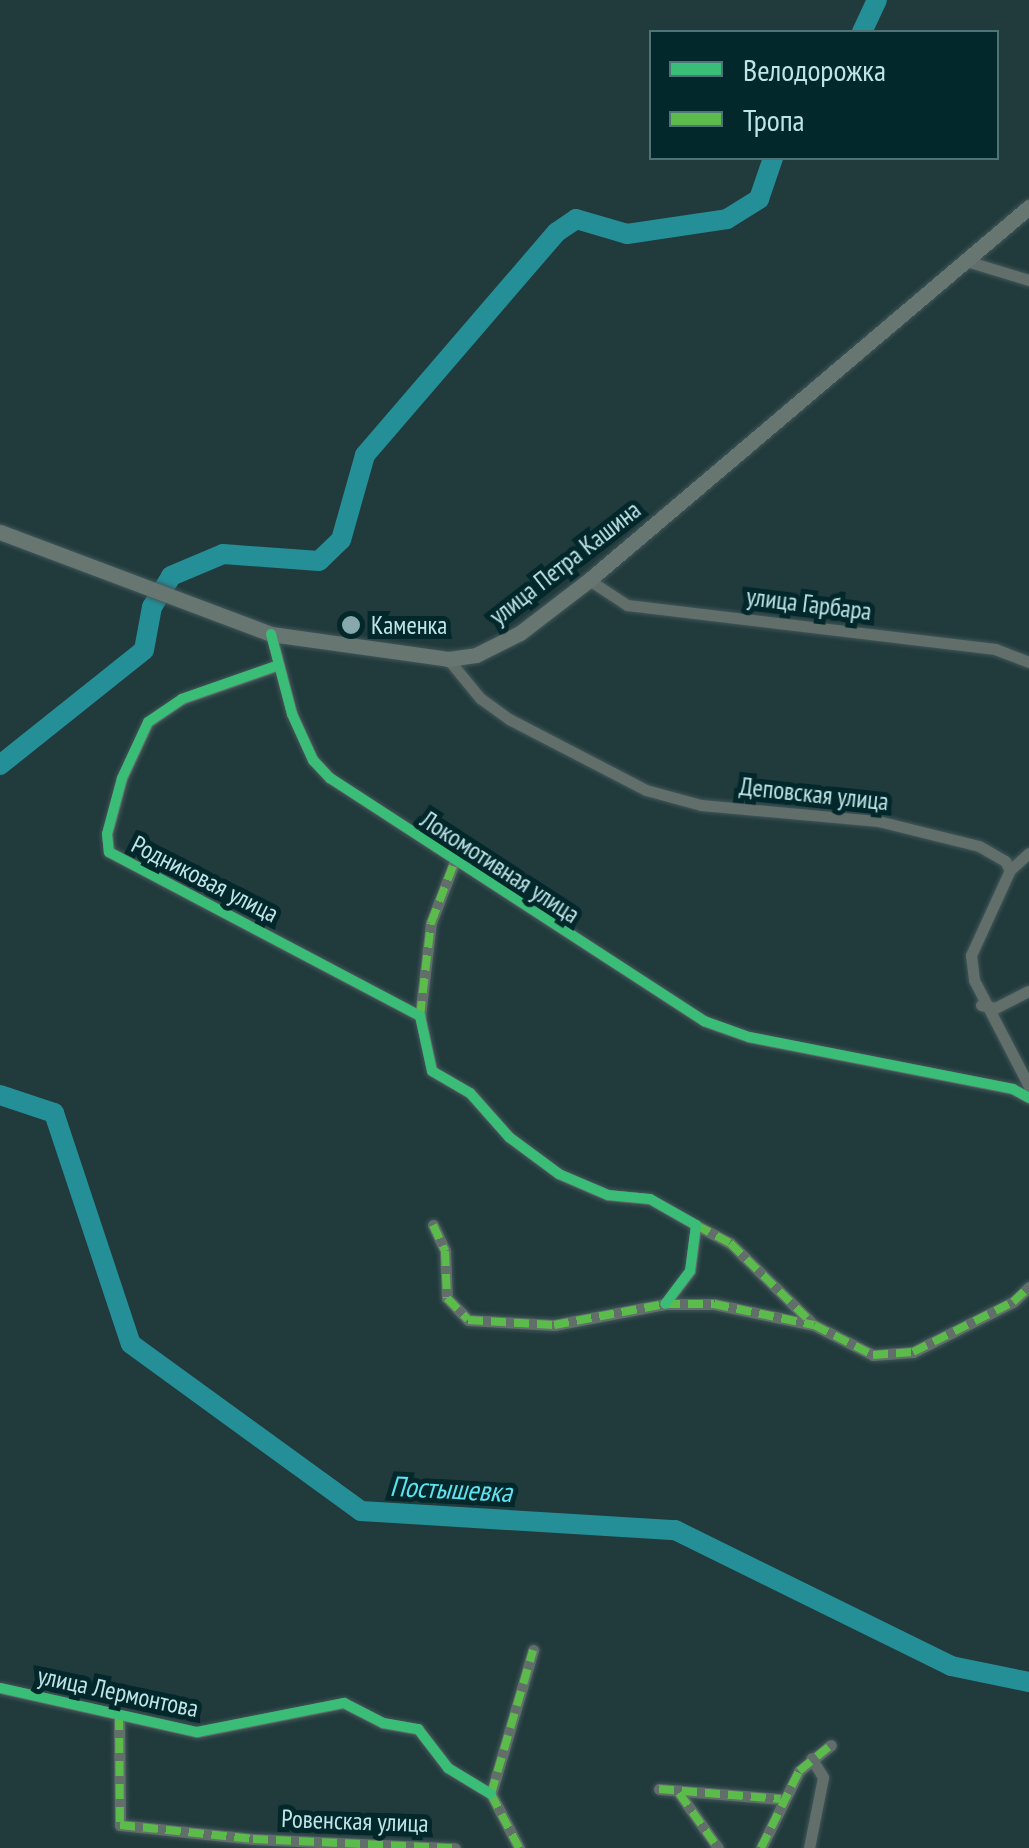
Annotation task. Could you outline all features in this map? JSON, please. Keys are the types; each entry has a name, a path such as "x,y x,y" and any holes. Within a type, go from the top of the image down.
{"main road":[{"name":"улица Петра Кашина","path":"0,532 271,634 448,659 498,646 589,580 970,262 1029,208"}],"street":[{"path":"970,262 1029,280"},
{"name":"улица Гарбара","path":"589,580 627,605 996,649 1029,662"},
{"name":"Локомотивная улица","path":"271,634 276,666 313,760 454,863 704,1021 748,1037 1013,1089 1029,1098"},
{"name":"Деповская улица","path":"448,659 480,698 509,719 646,790 701,805 878,820 979,846 1010,870"},
{"name":"Родниковая улица","path":"276,666 182,698 148,722 122,778 107,834 108,852 420,1016"},
{"path":"1029,853 1010,870 971,955 981,1004 1029,1086"},
{"path":"454,863 432,923 420,1016 432,1071 470,1093 482,1112 559,1174 608,1195 650,1199 730,1242 814,1324 872,1356 913,1352 1013,1302 1029,1287"},
{"path":"981,1004 995,1008 1029,991"},
{"path":"432,1225 444,1250 446,1298 468,1320 554,1326 665,1304 714,1304 814,1324"},
{"path":"665,1304 690,1270 696,1225"},
{"path":"519,1848 491,1794 533,1650"},
{"name":"улица Лермонтова","path":"0,1688 197,1732 344,1703 383,1723 418,1729 448,1768 491,1794"},
{"name":"Ровенская улица","path":"119,1715 120,1825 253,1839 454,1848"},
{"path":"761,1848 777,1824 781,1799 811,1758 831,1745"},
{"path":"808,1848 823,1778 811,1758"},
{"path":"659,1789 781,1799"},
{"path":"679,1793 718,1848"}],"waterway":[{"name":"Каменка","path":"863,30 877,0"},
{"name":"Каменка","path":"0,765 144,650 152,607 171,576 223,554 319,561 341,540 365,455 557,232 576,219 627,234 727,219 759,199 772,160"},
{"name":"Постышевка","path":"0,1095 54,1113 131,1344 361,1511 675,1530 951,1666 1029,1682"}],"marked path":[{"path":"420,1016 431,923 454,863"},
{"path":"433,1225 445,1251 447,1298 468,1320 554,1325 665,1304 714,1304 814,1325 873,1355 913,1352 1013,1302 1029,1287"},
{"path":"696,1225 730,1243 813,1324"},
{"path":"519,1848 491,1794 533,1650"},
{"path":"119,1715 120,1825 253,1839 455,1848"},
{"path":"761,1848 799,1771 831,1745"},
{"path":"659,1789 781,1799"},
{"path":"679,1793 718,1848"}],"cycle path":[{"path":"271,634 292,714 313,760 330,778 704,1021 749,1037 1013,1089 1029,1098"},
{"path":"276,666 182,699 148,722 122,778 107,834 109,852 420,1016 432,1071 470,1093 509,1137 559,1174 608,1195 650,1199 696,1225 690,1271 665,1304"},
{"path":"0,1688 197,1732 344,1703 383,1723 418,1729 448,1768 491,1794"}],"place":[{"name":"Каменка","path":"351,625"}]}
